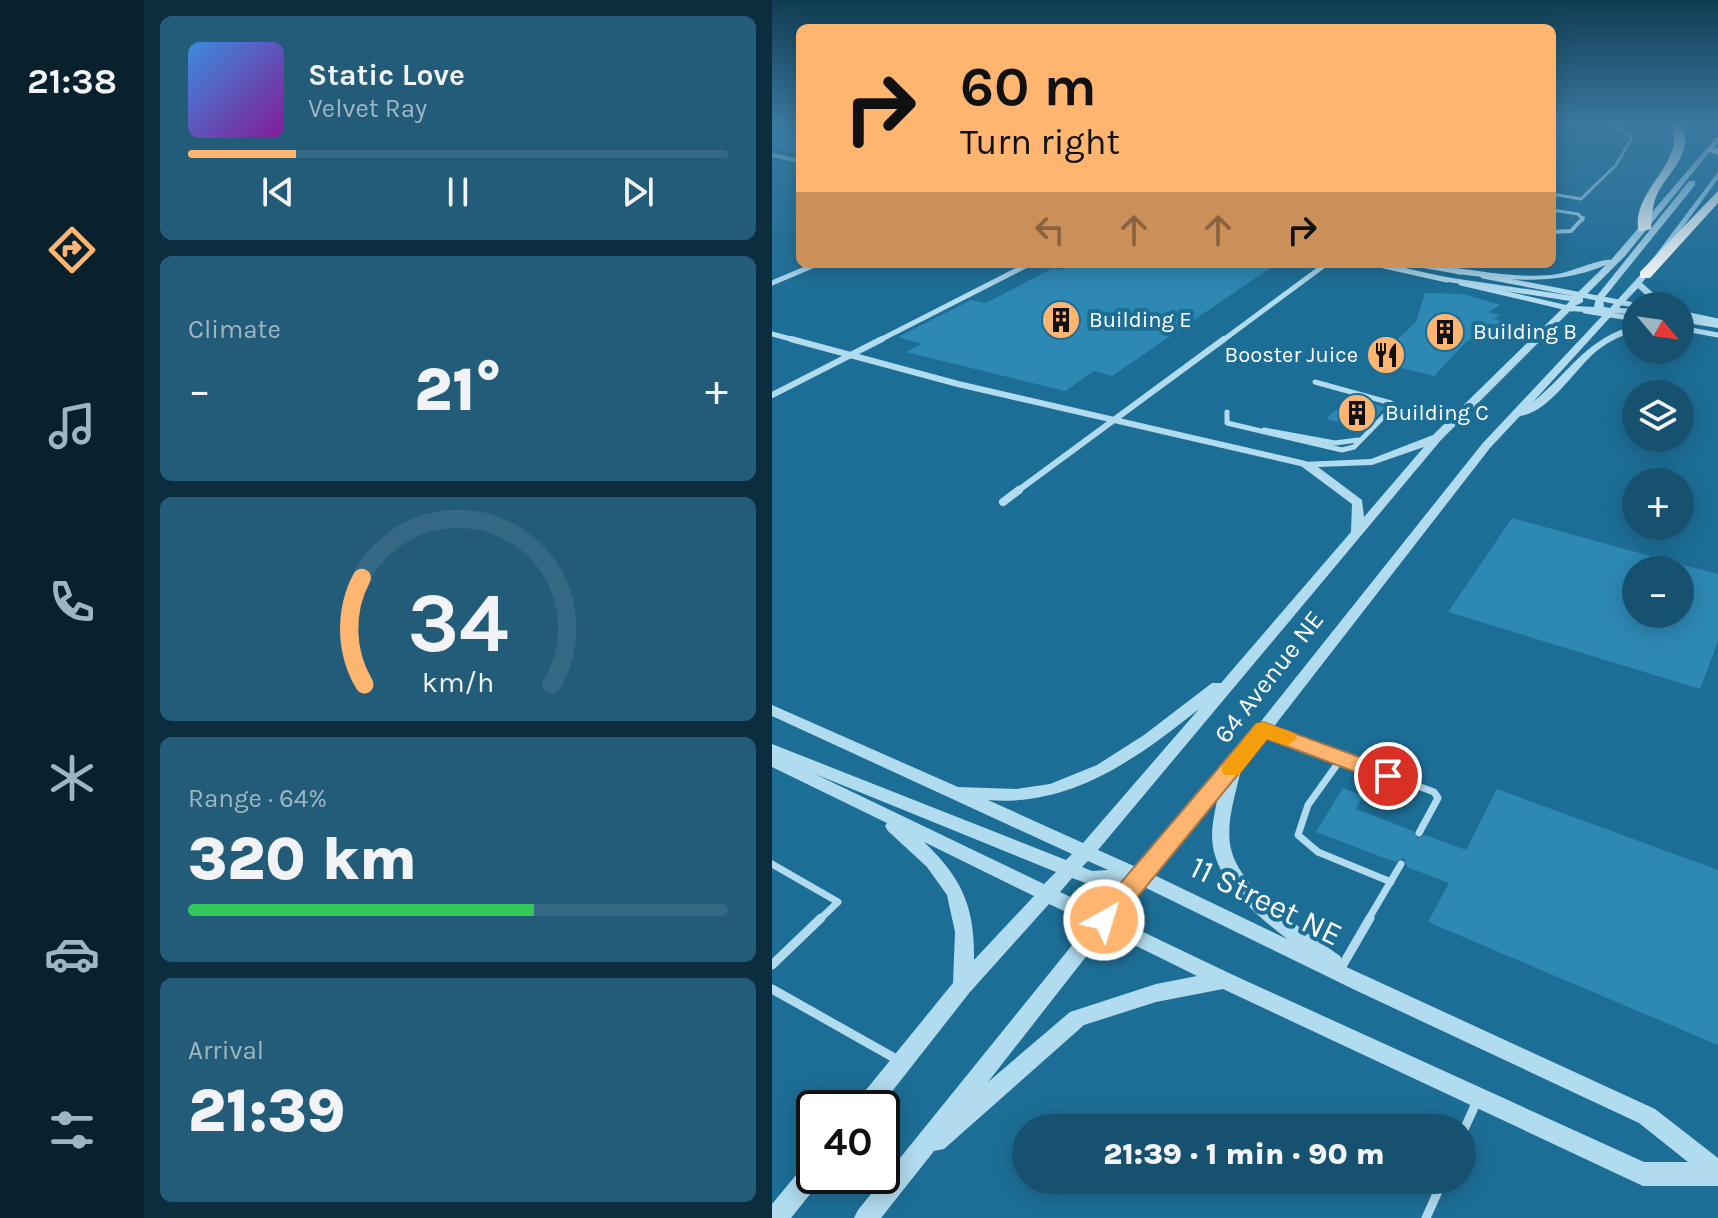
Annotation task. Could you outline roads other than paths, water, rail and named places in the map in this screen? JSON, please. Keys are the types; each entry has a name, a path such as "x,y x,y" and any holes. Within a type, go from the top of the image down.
{"highway":[{"path":"1644,229 1649,198 1660,180"},
{"path":"1641,279 1718,195"}],"street":[{"name":"64 Avenue NE","path":"879,1090 963,986 1066,869 1123,810 1437,438 1622,254 1684,180"},
{"path":"1606,306 1691,186 1692,180"},
{"name":"64 Avenue NE","path":"866,1218 1139,876 1233,768 1486,446 1515,416 1606,306 1641,279 1714,180"},
{"path":"1438,268 1553,281 1584,273 1622,254"},
{"path":"772,283 808,268"},
{"path":"772,395 1019,268"},
{"path":"1003,502 1320,268"},
{"path":"1394,268 1622,309"},
{"path":"1456,271 1574,301 1622,306"},
{"path":"1641,279 1650,292"},
{"path":"1606,306 1622,313"},
{"path":"1694,318 1718,323"},
{"path":"1694,322 1718,323"},
{"path":"1694,326 1718,335"},
{"path":"1515,416 1543,403 1596,343 1622,331"},
{"path":"772,334 1305,464 1372,462 1437,438"},
{"path":"1305,464 1358,503 1357,533"},
{"path":"953,792 1022,795 1078,782 1137,750 1239,670"},
{"name":"11 Street NE","path":"772,710 1139,876 1647,1116 1718,1173"},
{"path":"772,750 1091,878 1139,876"},
{"name":"11 Street NE","path":"772,760 1224,980 1643,1174 1718,1173"},
{"path":"1233,768 1221,826 1222,851 1229,867 1264,910 1362,984"},
{"path":"876,810 926,853 955,888 967,934 963,986"},
{"path":"901,1173 998,1084 1077,1018 1156,993 1224,980"},
{"path":"776,1218 796,1193"}],"lane":[{"path":"1556,195 1581,199 1601,180"},
{"path":"1556,211 1578,214 1584,219 1571,231 1556,232"},
{"path":"1227,412 1227,423 1256,430 1281,429 1340,444 1362,438 1392,408 1391,403 1315,382"},
{"path":"1263,729 1434,792 1438,798 1419,833"},
{"path":"1341,759 1302,817 1298,835 1318,852 1391,882"},
{"path":"772,864 838,902 772,965"},
{"path":"1341,968 1401,864"},
{"path":"772,989 902,1062"},
{"path":"1471,1114 1478,1097"},
{"path":"1426,1218 1437,1194"}],"place":[{"name":"Building E","path":"1061,320"},
{"name":"Building B","path":"1445,332"},
{"name":"Booster Juice","path":"1386,355"},
{"name":"Building C","path":"1357,413"}]}
